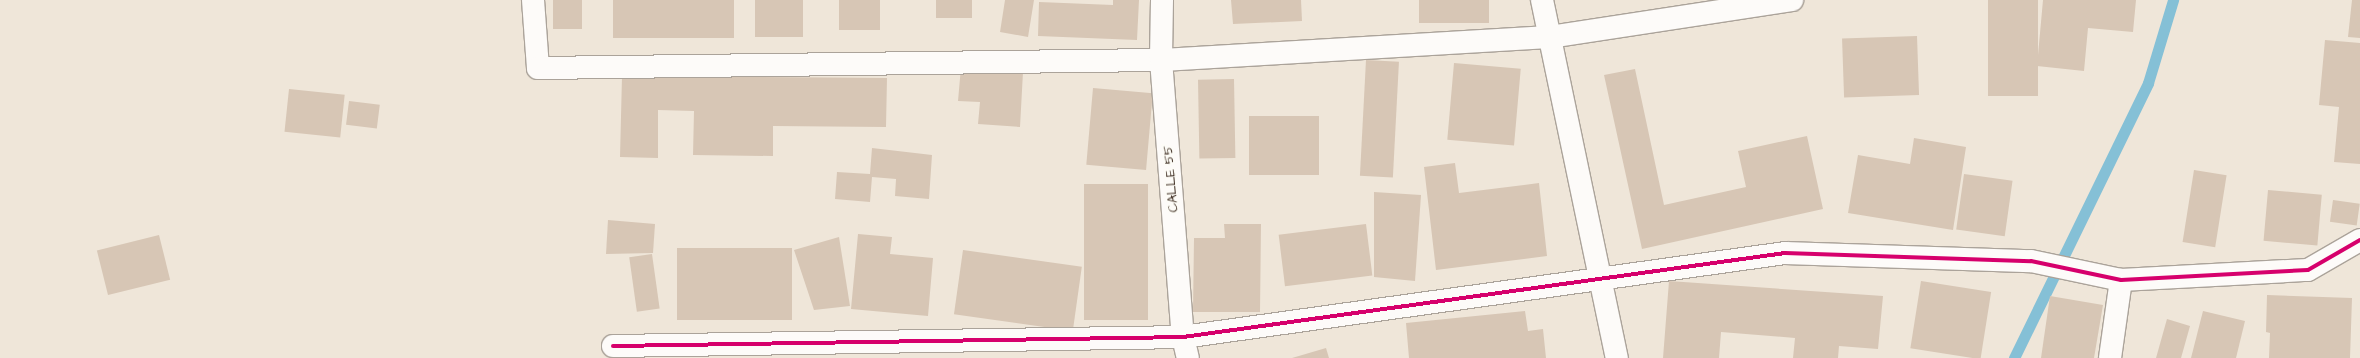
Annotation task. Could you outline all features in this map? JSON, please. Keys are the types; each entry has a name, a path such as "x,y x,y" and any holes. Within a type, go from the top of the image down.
{"street":[{"path":"533,0 538,68 1161,60 1550,37 1792,0"},
{"name":"CALLE 55","path":"1162,0 1161,60 1183,337 1188,358"},
{"path":"1542,0 1617,358"},
{"path":"613,346 1183,337 1785,253 2031,261 2121,280 2308,270 2360,240"},
{"path":"2110,358 2121,280"}],"building":[{"path":"553,0 582,0 582,29 553,29"},
{"path":"613,0 734,0 734,38 613,38"},
{"path":"755,0 803,0 803,37 755,37"},
{"path":"839,0 880,0 880,30 839,30"},
{"path":"936,0 972,0 972,18 936,18"},
{"path":"1005,0 1034,0 1028,37 1000,32"},
{"path":"1113,0 1139,0 1137,40 1038,36 1039,2 1113,5"},
{"path":"1231,0 1301,0 1302,21 1233,24"},
{"path":"1419,0 1489,0 1489,23 1419,23"},
{"path":"1988,0 2038,0 2038,96 1988,96"},
{"path":"2043,0 2136,0 2133,32 2088,28 2084,71 2037,66"},
{"path":"2352,0 2360,0 2360,38 2348,37"},
{"path":"1917,36 1919,95 1844,98 1842,39"},
{"path":"2325,40 2360,43 2360,164 2334,162 2339,107 2319,105"},
{"path":"1366,60 1399,62 1393,178 1360,176"},
{"path":"1454,63 1521,69 1514,146 1447,140"},
{"path":"961,67 1023,72 1020,127 978,124 980,102 958,101"},
{"path":"1635,69 1664,205 1746,187 1738,151 1807,136 1823,209 1642,249 1604,75"},
{"path":"622,76 887,78 886,127 773,126 773,156 693,155 694,111 658,110 658,158 620,157"},
{"path":"1234,79 1235,158 1199,159 1198,80"},
{"path":"1093,88 1153,93 1146,170 1086,165"},
{"path":"289,89 345,95 340,138 285,132"},
{"path":"349,101 380,105 377,129 346,125"},
{"path":"1249,116 1319,116 1319,175 1249,175"},
{"path":"1914,138 1966,147 1953,230 1848,213 1858,155 1910,164"},
{"path":"872,148 932,155 929,199 895,196 896,179 872,177 870,202 835,199 837,172 870,174"},
{"path":"1455,163 1459,193 1539,183 1547,256 1436,270 1424,167"},
{"path":"2194,170 2227,175 2215,247 2183,242"},
{"path":"1964,174 2013,181 2005,236 1956,229"},
{"path":"1084,184 1148,184 1148,320 1084,320"},
{"path":"2268,190 2322,195 2317,246 2264,241"},
{"path":"1374,192 1421,195 1415,281 1374,277"},
{"path":"2333,200 2360,204 2357,226 2330,222"},
{"path":"608,220 655,224 653,253 606,254"},
{"path":"1224,224 1261,224 1260,312 1193,312 1194,238 1225,238"},
{"path":"1366,224 1372,276 1285,286 1279,235"},
{"path":"858,234 892,237 890,254 933,258 928,316 851,309"},
{"path":"159,235 170,280 108,295 97,250"},
{"path":"839,237 850,306 814,310 794,250"},
{"path":"677,248 792,248 792,320 677,320"},
{"path":"963,250 1082,267 1073,331 954,314"},
{"path":"652,254 660,308 637,312 629,257"},
{"path":"1669,281 1883,296 1878,349 1839,346 1838,358 1793,358 1795,338 1721,332 1719,358 1663,358"},
{"path":"1921,281 1991,292 1981,358 1910,348"},
{"path":"2267,295 2352,298 2350,358 2269,358 2270,333 2266,332"},
{"path":"2050,296 2103,305 2094,358 2041,358"},
{"path":"1525,311 1528,331 1543,329 1546,358 1409,358 1406,323"},
{"path":"2203,311 2245,321 2236,358 2191,358"},
{"path":"2167,319 2190,326 2181,358 2156,358"},
{"path":"1326,348 1329,358 1292,358"}],"waterway":[{"path":"2014,358 2148,83 2173,0"}],"cycle path":[{"path":"613,346 1183,337 1785,253 2031,261 2121,280 2308,270 2360,240"}]}
